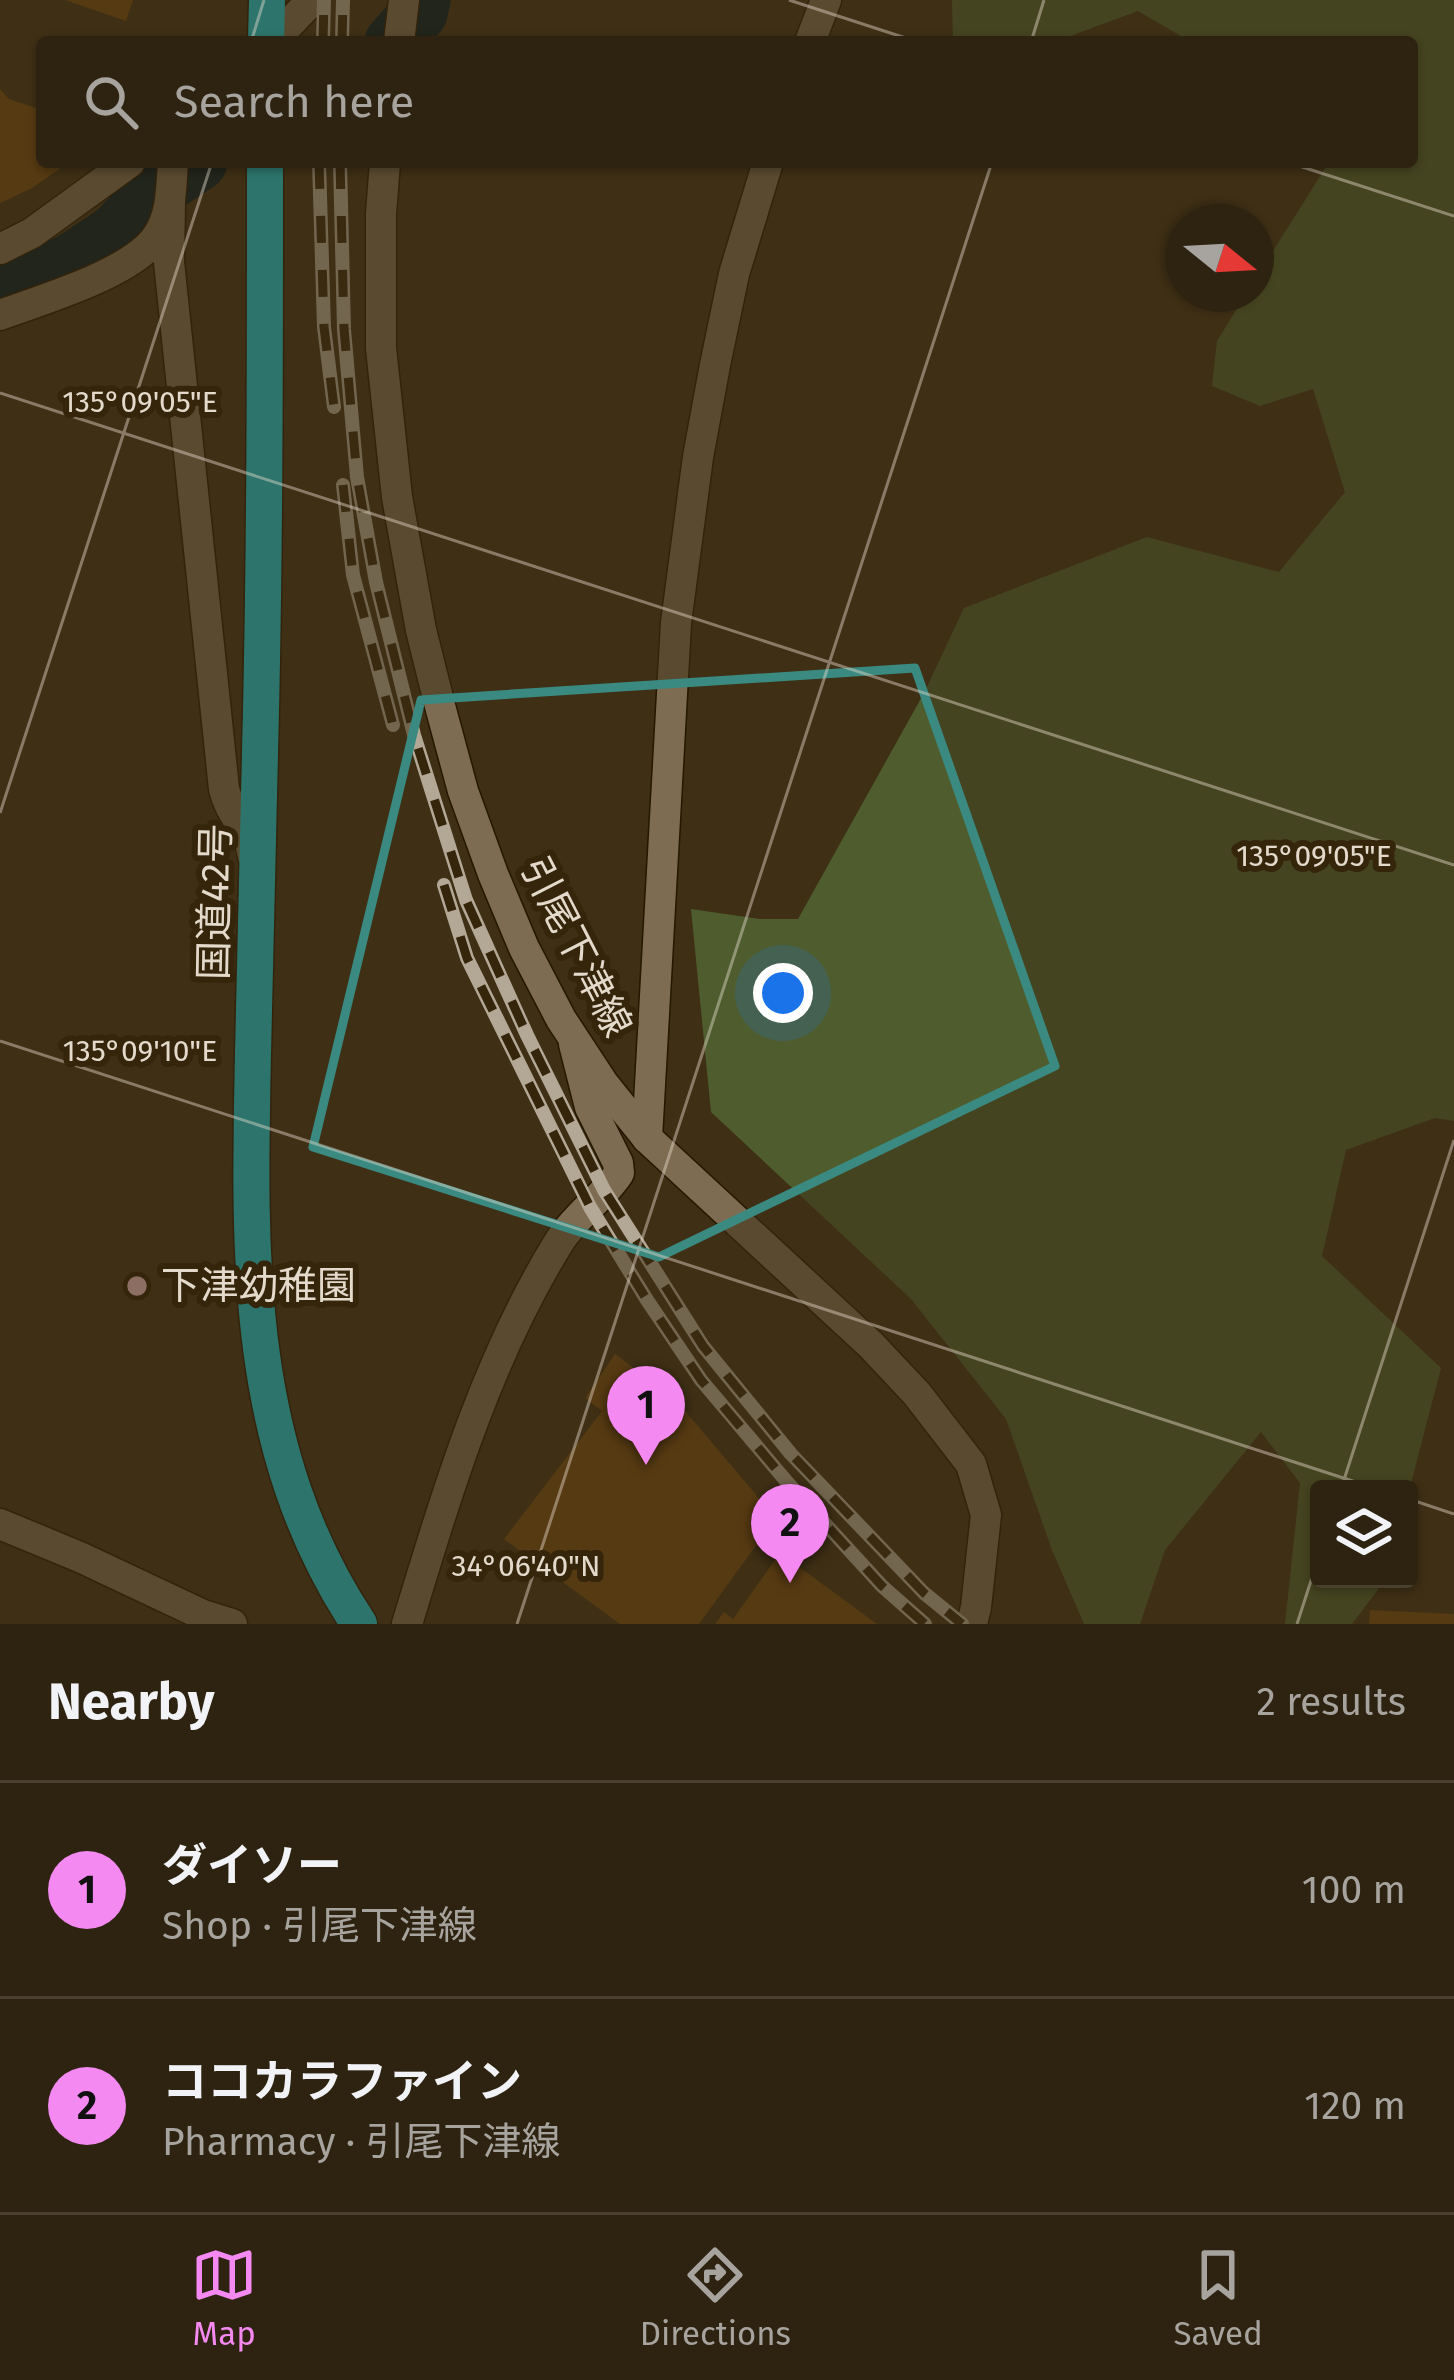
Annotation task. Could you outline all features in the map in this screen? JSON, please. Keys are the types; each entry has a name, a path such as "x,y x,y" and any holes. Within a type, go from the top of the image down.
{"highway":[{"path":"267,0 269,36"},
{"name":"国道42号","path":"265,168 264,581 250,1222 256,1322 277,1432 299,1506 332,1581 359,1624"}],"street":[{"path":"275,36 312,0"},
{"path":"400,36 404,0"},
{"path":"812,36 826,0"},
{"path":"0,249 64,212 122,168"},
{"path":"173,168 169,262 224,789 231,812 250,836 257,880"},
{"name":"引尾下津線","path":"385,168 380,282 384,399 402,530 421,630 463,791 493,874 524,948 571,1035 646,1138 871,1345 971,1463 986,1515 974,1616"},
{"path":"646,1138 676,623 715,365 734,274 766,168"},
{"path":"0,314 71,289 144,252 165,222 170,201"},
{"path":"407,1624 452,1477 498,1359 563,1235 620,1173 590,1107 571,1035"},
{"path":"0,1524 232,1624"}],"highlighted area":[{"path":"915,668 1055,1066 659,1257 313,1147 421,700"}],"green space":[{"path":"952,0 1454,0 1454,1121 1435,1118 1346,1150 1322,1256 1441,1368 1412,1480 1310,1480 1310,1588 1379,1588 1352,1624 1285,1624 1300,1483 1261,1432 1165,1550 1140,1624 1084,1624 1006,1419 911,1299 711,1112 691,909 798,919 924,693 964,608 1147,537 1279,572 1345,492 1313,389 1260,406 1212,386 1217,341 1235,312 1274,312 1274,249 1325,168 1418,168 1418,36 1181,36 1138,11 1070,36 953,36"}],"building":[{"path":"65,0 133,0 126,21"},
{"path":"0,89 9,99 36,108 36,168 60,168 0,203"},
{"path":"615,1354 674,1398 776,1518 699,1624 620,1624 504,1539 602,1411 585,1398"},
{"path":"780,1553 877,1624 715,1624 724,1612 733,1619"},
{"path":"1370,1610 1454,1614 1454,1624 1369,1624"}],"waterway":[{"path":"398,36 419,13 422,0"},
{"path":"0,290 71,262 116,232 151,194 190,168"}],"railway":[{"path":"323,36 324,0"},
{"path":"342,36 343,0"},
{"path":"319,168 324,327 334,407"},
{"path":"340,168 344,329 357,477 376,582 414,735 466,900 604,1190 703,1346 791,1454 924,1593 962,1624"},
{"path":"343,485 353,575 393,725"},
{"path":"444,885 467,958 590,1207 647,1300 701,1380 787,1482 882,1586 925,1624"}],"place":[{"name":"下津幼稚園","path":"137,1286"},
{"name":"ダイソー","path":"646,1465"},
{"name":"ココカラファイン","path":"790,1583"}]}
